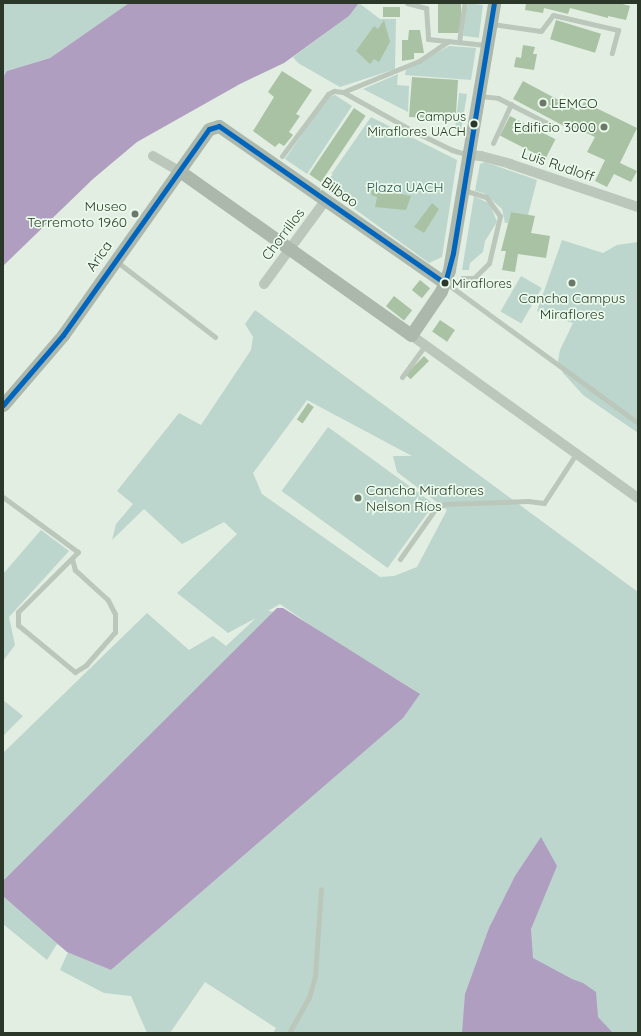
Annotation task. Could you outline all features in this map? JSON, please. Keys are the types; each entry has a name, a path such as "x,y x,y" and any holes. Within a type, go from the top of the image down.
{"main road":[{"path":"181,172 292,249 411,335 445,283 453,253 462,189 494,3"},
{"name":"Arica","path":"3,405 63,335 181,172 209,129 218,126"},
{"name":"Bilbao","path":"218,126 445,283"}],"street":[{"path":"153,156 181,172"},
{"name":"Luis Rudloff","path":"468,156 481,156 510,164 638,207"},
{"name":"Chorrillos","path":"264,284 285,253 292,249 325,201"},
{"path":"411,335 638,498"}],"lane":[{"path":"407,3 426,8 428,39 487,45"},
{"path":"459,42 464,5"},
{"path":"491,24 541,31 554,15 618,30 612,53"},
{"path":"343,92 419,61 449,41"},
{"path":"282,156 328,94 334,90 343,92 426,138 468,156"},
{"path":"479,96 498,98 553,126"},
{"path":"493,144 510,104"},
{"path":"462,189 486,197 500,216 489,263 474,278 462,278"},
{"path":"116,260 215,337"},
{"path":"445,283 638,423"},
{"path":"402,377 425,345"},
{"path":"400,559 436,508 445,504 528,501 544,503 576,454"},
{"path":"3,497 78,552 18,612 18,625 75,672 86,665 116,632 116,614 108,600 75,570 72,559"},
{"path":"289,1033 309,997 315,976 321,889"}],"green space":[{"path":"3,3 129,3 50,58 7,71 3,77"},
{"path":"359,3 380,19 396,19 395,69 340,87 298,63 293,57 349,16"},
{"path":"467,3 483,5 479,38 463,36"},
{"path":"449,46 476,48 471,80 405,75 406,70"},
{"path":"398,74 397,85 409,86 408,112 363,89"},
{"path":"459,93 467,94 461,130 455,130"},
{"path":"335,95 352,106 307,174 285,159 328,97"},
{"name":"Plaza UACH","path":"371,117 457,160 442,257 429,263 323,186"},
{"path":"485,162 537,180 528,215 511,212 508,223 505,223 502,209 484,193 475,191 480,164"},
{"name":"Plaza UACH","path":"474,196 490,204 497,222 485,241 483,252 470,263 469,270 462,270"},
{"path":"562,240 603,253 617,245 638,242 638,433 583,395 563,373 558,361 560,350 573,323 537,311"},
{"path":"521,276 542,288 521,324 500,312"},
{"path":"255,310 638,592 638,1033 273,1033 276,1028 205,982 170,1033 147,1033 131,996 104,993 60,970 68,952 57,944 47,960 3,924 3,753 147,613 189,650 213,636 226,646 256,618 228,633 177,593 237,534 224,522 182,544 144,509 112,540 116,524 133,504 117,491 179,413 201,425 251,350 253,337 245,324","holes":["307,400 412,456 393,456 397,472 447,510 417,567 394,576 380,577 262,494 253,473","280,604 326,636 419,693 278,612 268,611","355,759 111,970 102,966"]},
{"name":"Cancha Miraflores Nelson Ríos","path":"328,427 434,504 388,568 282,491"},
{"path":"41,530 69,551 9,617 15,645 3,661 3,574"},
{"path":"3,700 23,716 3,736"}],"shaded area":[{"path":"129,3 359,3 349,16 284,63 240,84 137,142 93,179 3,266 3,77 7,71 50,58"},
{"path":"277,608 283,608 420,694 403,718 111,970 67,952 3,896 3,881"},
{"path":"541,837 557,866 531,929 533,958 572,979 583,983 596,992 598,1017 613,1033 462,1033 465,994 489,928 515,876"}],"building":[{"path":"438,3 461,3 461,33 438,33"},
{"path":"526,3 619,3 630,6 626,20 608,16 608,18 570,8 568,14 544,8 543,13 525,10"},
{"path":"383,7 400,7 400,17 383,17"},
{"path":"384,20 390,42 379,62 374,59 370,64 356,51 374,26 378,29"},
{"path":"556,20 601,34 595,53 550,39"},
{"path":"409,30 420,30 424,53 414,53 414,59 402,61 402,40 408,40"},
{"path":"523,45 535,47 533,54 537,54 534,70 514,67 516,57 521,58"},
{"path":"282,71 312,90 296,114 300,116 289,132 293,135 284,146 279,143 275,147 253,131 274,97 268,92"},
{"path":"412,77 458,80 456,114 451,114 451,119 409,117"},
{"path":"523,81 579,111 584,102 637,128 620,163 637,171 631,182 614,174 607,187 595,181 605,160 587,152 595,137 565,123 564,126 513,99"},
{"path":"354,108 366,116 321,182 309,174"},
{"path":"510,116 555,139 545,159 500,136"},
{"path":"372,188 411,196 406,210 375,207 377,197 371,195"},
{"path":"432,203 439,209 424,233 414,227"},
{"path":"511,212 535,216 531,233 550,236 546,258 518,254 515,272 502,270 506,251 501,251"},
{"path":"420,280 430,288 422,298 412,290"},
{"path":"394,296 412,310 404,320 386,306"},
{"path":"440,320 455,330 447,342 432,332"},
{"path":"424,356 429,361 411,379 406,374"},
{"path":"308,403 314,407 303,423 297,420"}],"transit line":[{"path":"3,405 63,335 209,129 219,126 445,283 453,253 494,3"}],"place":[{"name":"LEMCO","path":"543,103"},
{"name":"Campus Miraflores UACH","path":"474,124"},
{"name":"Edificio 3000","path":"604,127"},
{"name":"Museo Terremoto 1960","path":"135,214"},
{"name":"Miraflores","path":"445,283"},
{"name":"Cancha Campus Miraflores","path":"572,283"},
{"name":"Cancha Miraflores Nelson Ríos","path":"358,498"}]}
